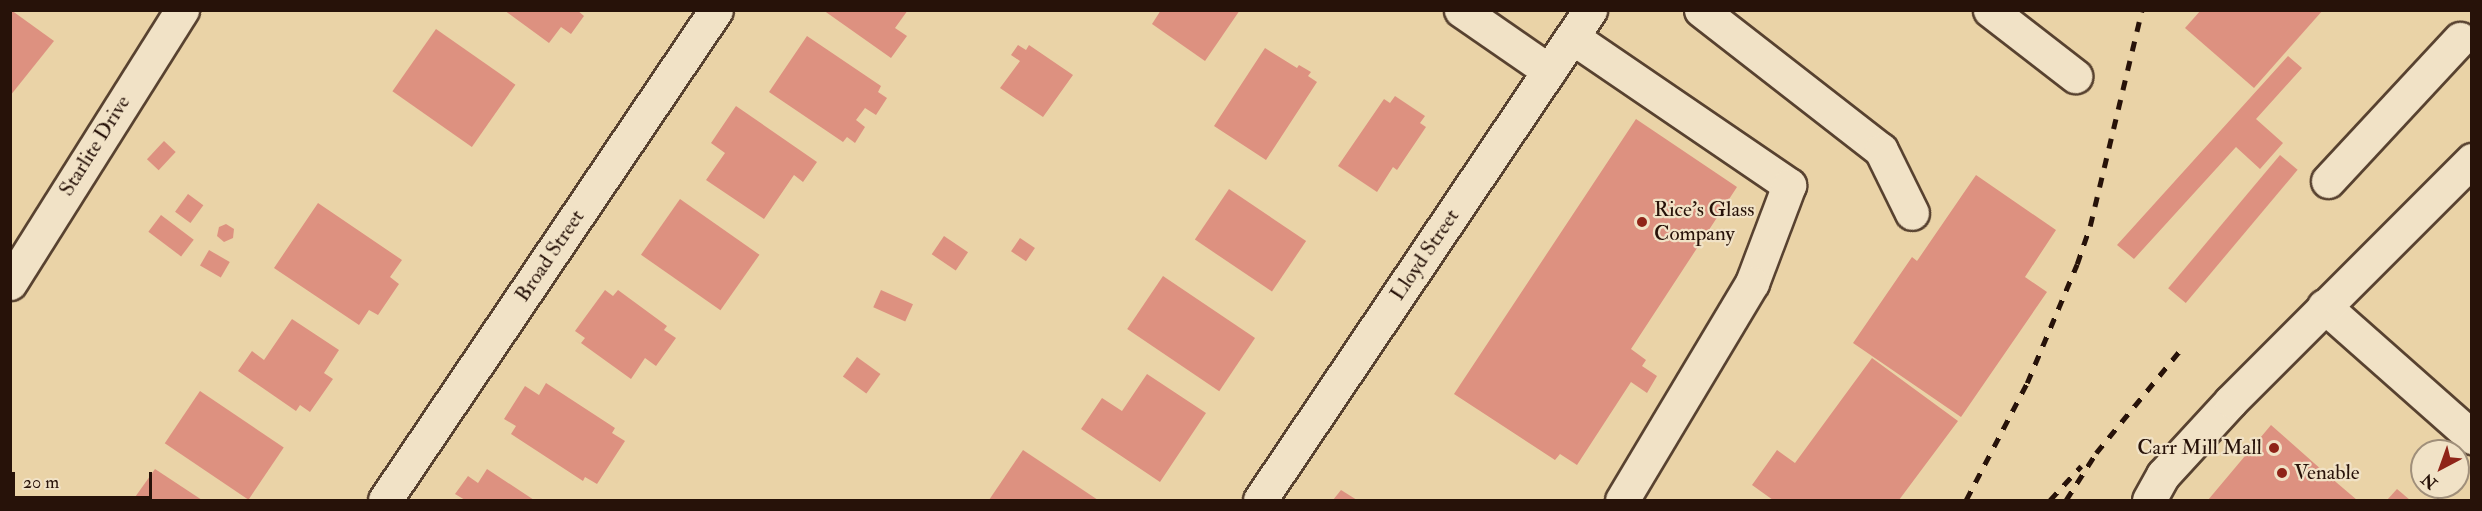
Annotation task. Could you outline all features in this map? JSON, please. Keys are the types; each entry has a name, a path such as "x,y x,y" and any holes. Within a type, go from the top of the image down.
{"street":[{"name":"Starlite Drive","path":"10,283 182,10"},
{"name":"Broad Street","path":"385,501 716,10"},
{"path":"1461,10 1549,71"},
{"name":"Lloyd Street","path":"1260,501 1590,10"},
{"path":"1701,10 1881,150 1912,213"},
{"path":"1990,10 2074,76"},
{"path":"2328,181 2463,35"},
{"path":"1572,37 1789,185 1752,284 1622,501"},
{"path":"2149,501 2163,475 2324,306 2472,160"},
{"path":"2324,306 2472,437"}],"building":[{"path":"10,10 54,41 10,96"},
{"path":"504,10 577,10 584,16 571,34 561,27 549,43"},
{"path":"823,10 908,10 895,28 907,36 891,58"},
{"path":"1161,10 1240,10 1205,61 1152,24"},
{"path":"2201,10 2323,10 2254,88 2185,28"},
{"path":"436,29 515,85 472,147 392,91"},
{"path":"807,36 881,86 878,92 887,98 876,115 865,108 856,120 865,127 855,143 847,137 843,142 769,92"},
{"path":"1018,45 1026,50 1029,45 1073,75 1043,117 1000,88 1020,61 1011,55"},
{"path":"1265,48 1297,68 1299,65 1311,72 1308,76 1317,82 1266,160 1214,126"},
{"path":"2288,56 2302,68 2256,119 2283,143 2260,169 2236,147 2134,259 2117,245"},
{"path":"1395,96 1425,116 1420,123 1426,127 1397,170 1393,167 1377,192 1338,166 1384,99 1390,103"},
{"path":"736,106 817,162 803,182 794,175 764,219 706,180 725,153 711,143"},
{"path":"1636,119 1737,187 1631,349 1646,360 1642,366 1657,376 1647,393 1631,382 1577,465 1560,454 1555,460 1454,394"},
{"path":"164,141 176,152 159,170 147,159"},
{"path":"2280,155 2298,170 2186,303 2168,288"},
{"path":"1976,175 2056,230 2025,277 2047,292 1961,417 1853,343 1912,257 1917,261"},
{"path":"1229,189 1306,241 1272,292 1195,240"},
{"path":"188,194 203,205 190,223 175,212"},
{"path":"680,199 759,255 720,310 641,255"},
{"path":"318,203 402,260 390,277 399,284 378,315 369,310 359,325 274,268"},
{"path":"161,215 194,240 181,256 148,232"},
{"path":"226,224 234,229 233,238 224,242 217,236 219,227"},
{"path":"944,236 968,252 956,270 932,254"},
{"path":"1020,238 1035,248 1026,261 1011,251"},
{"path":"209,250 230,262 221,278 200,266"},
{"path":"1163,276 1255,338 1219,391 1127,329"},
{"path":"605,290 613,296 618,290 667,326 664,330 676,338 656,366 645,358 631,379 581,343 585,338 575,331"},
{"path":"881,290 913,304 905,322 873,307"},
{"path":"292,319 339,350 324,373 333,379 310,412 300,405 296,411 238,371 252,351 264,360"},
{"path":"857,357 880,374 866,393 843,376"},
{"path":"1872,358 1958,421 1899,500 1773,500 1752,485 1777,450 1795,463"},
{"path":"1147,374 1206,413 1160,482 1081,429 1102,398 1122,411"},
{"path":"546,383 615,428 612,433 625,441 597,484 585,477 583,481 511,434 516,426 504,419 525,386 539,395"},
{"path":"200,391 284,447 249,500 165,443"},
{"name":"Carr Mill Mall","path":"2271,425 2323,471 2357,500 2208,500"},
{"path":"1023,450 1098,500 989,500"},
{"path":"155,469 202,500 133,500"},
{"path":"487,469 534,500 465,500 455,494 468,476 478,483"},
{"path":"2397,489 2410,500 2387,500"},
{"path":"1341,490 1357,500 1333,500"}],"railway":[{"path":"1966,500 2027,383 2077,264 2090,226 2142,10"},
{"path":"2066,500 2096,453 2182,348"},
{"path":"2050,500 2081,466"}],"place":[{"name":"Rice's Glass Company","path":"1642,222"},
{"name":"Carr Mill Mall","path":"2274,448"},
{"name":"Venable","path":"2282,473"}]}
